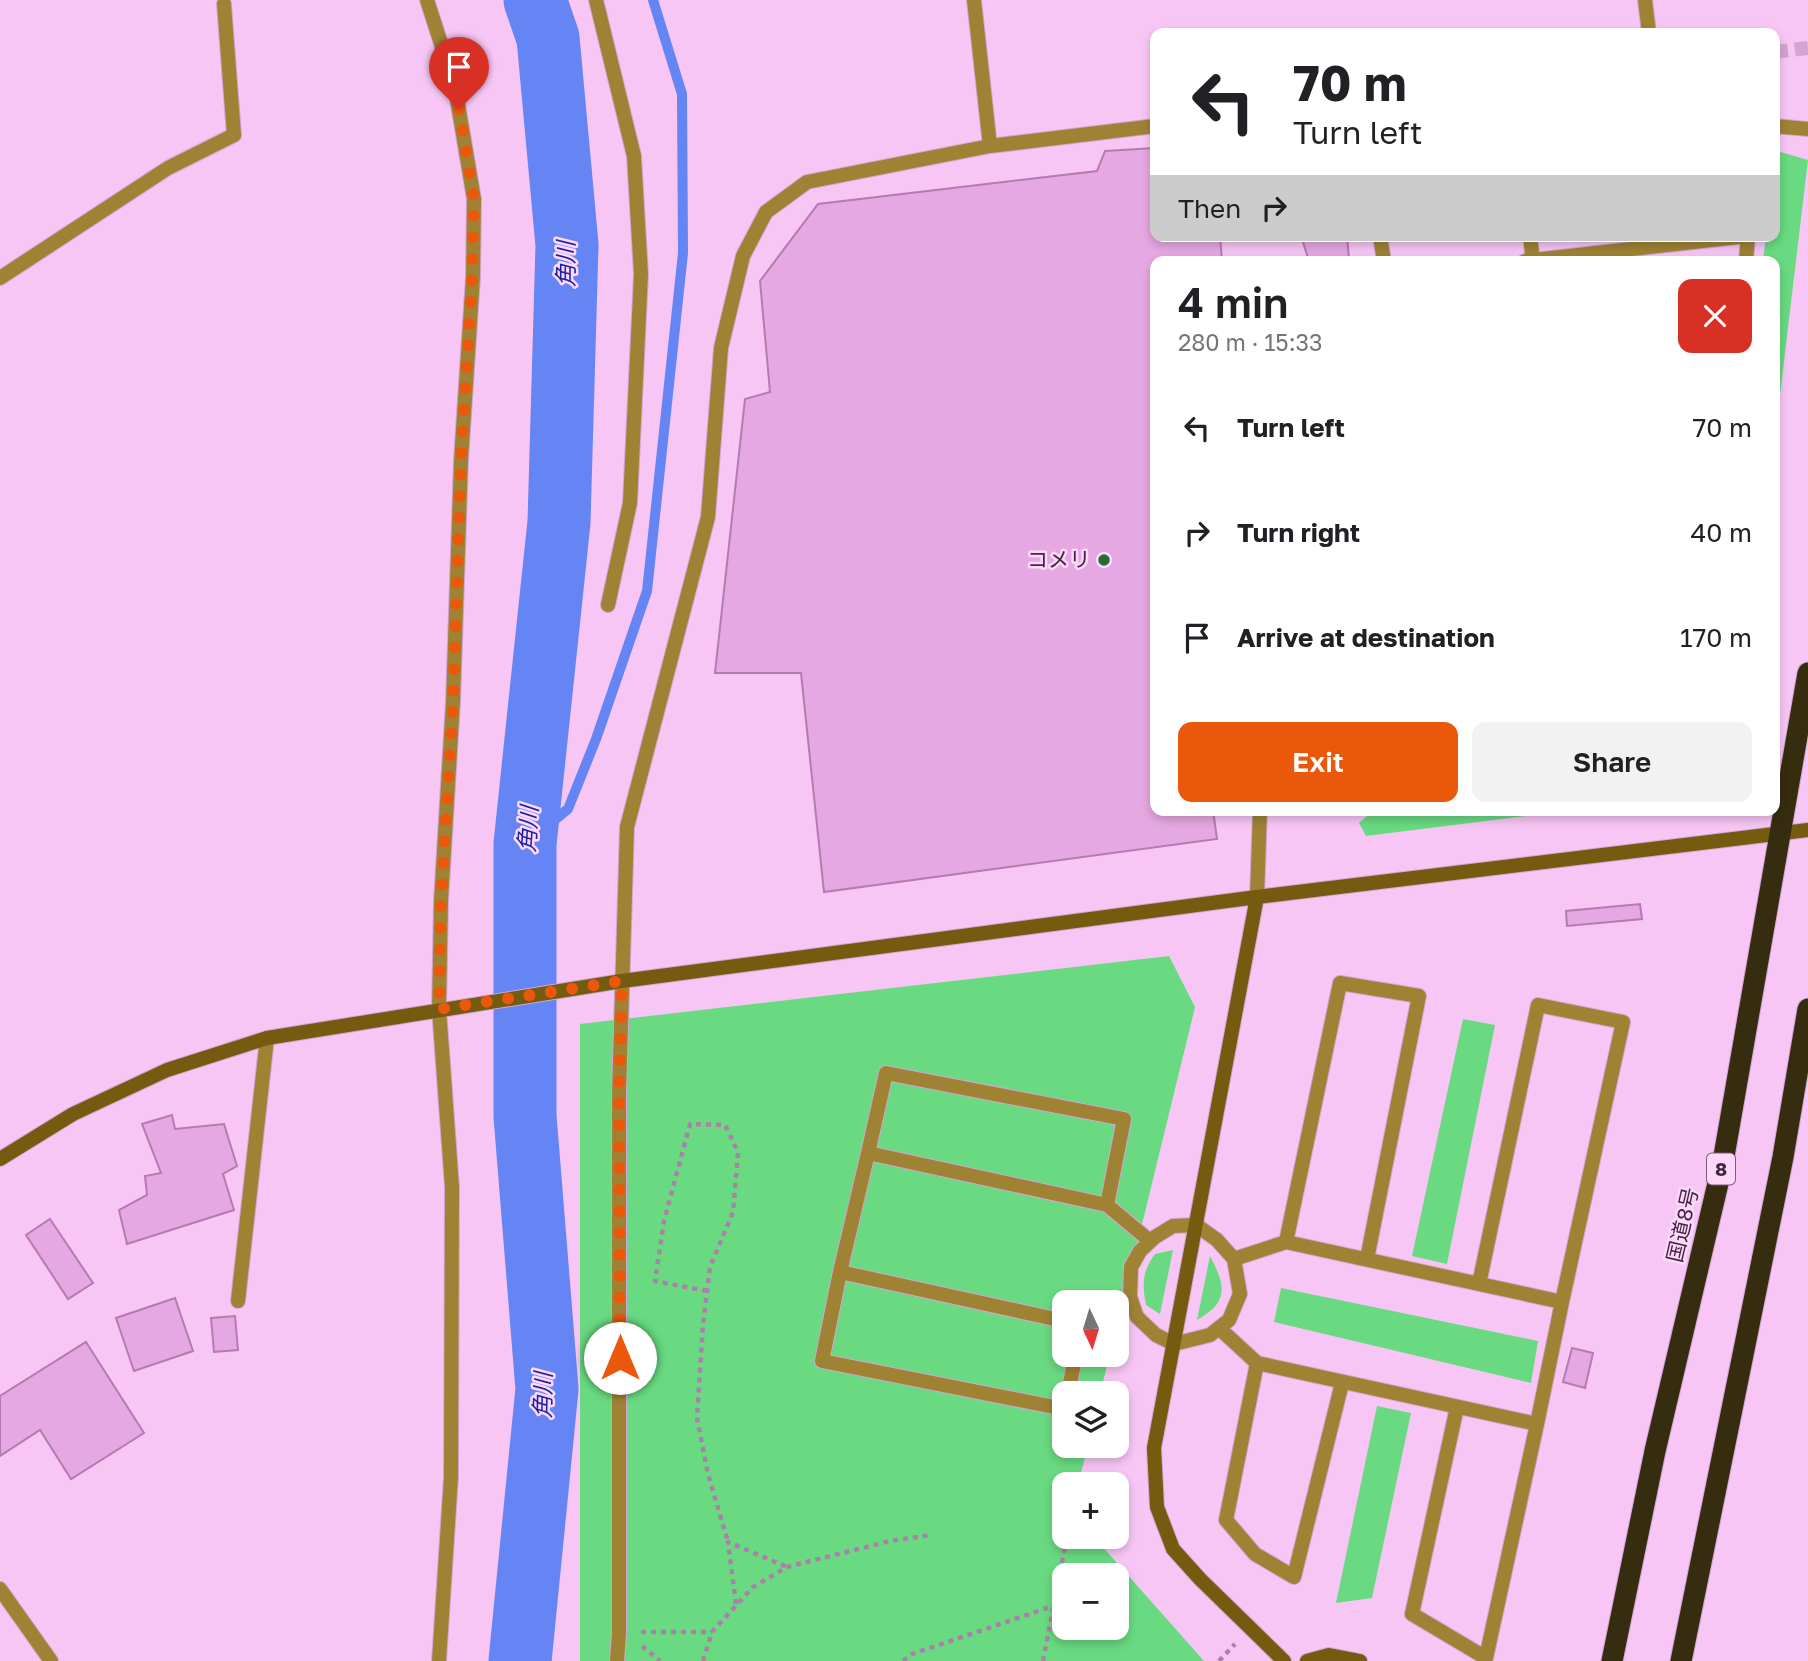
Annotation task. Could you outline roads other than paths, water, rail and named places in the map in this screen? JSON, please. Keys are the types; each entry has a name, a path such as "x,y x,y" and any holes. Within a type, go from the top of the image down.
{"highway":[{"name":"国道8号","path":"1612,1661 1655,1451 1723,1162 1808,673"},
{"path":"1681,1661 1783,1157 1808,1009"}],"street":[{"path":"426,0 455,87 474,199 471,302 461,460 453,702 441,901 452,1242 451,1478 439,1661"},
{"path":"596,0 634,156 641,274 631,503 608,605"},
{"path":"974,0 990,146"},
{"path":"1645,0 1648,28"},
{"path":"0,278 168,168 234,135 224,4"},
{"path":"617,1661 619,1093 627,827 708,517 720,348 743,256 766,212 807,182 990,146 1150,127"},
{"path":"1780,127 1808,129"},
{"path":"1569,256 1694,242"},
{"path":"1260,816 1257,897 1154,1448 1157,1507 1173,1549 1284,1661"},
{"path":"0,1159 73,1114 167,1070 267,1038 622,981 1257,897 1808,830"},
{"path":"1286,1242 1340,983 1419,996 1367,1259"},
{"path":"1457,1407 1412,1614 1486,1658 1623,1021 1538,1005 1479,1284"},
{"path":"238,1301 267,1038"},
{"path":"1052,1407 822,1361 839,1272 886,1073 1124,1119 1107,1205"},
{"path":"868,1153 1107,1205 1150,1241"},
{"path":"1196,1225 1217,1240 1234,1259 1240,1294 1229,1320 1210,1335 1174,1344 1156,1335 1137,1317 1130,1297 1131,1267 1140,1251 1150,1241 1173,1226 1196,1225"},
{"path":"1234,1259 1286,1242 1562,1302"},
{"path":"839,1272 1052,1318"},
{"path":"1219,1328 1257,1363 1537,1424"},
{"path":"1257,1363 1226,1520 1255,1554 1294,1577 1342,1382"},
{"path":"0,1589 51,1661"},
{"path":"1307,1661 1329,1655 1360,1661"}],"waterway":[{"name":"角川","path":"520,1661 547,1389 525,1116 525,844 559,522 567,245 548,38 535,0"},
{"path":"525,844 568,809 596,739 647,591 683,253 682,94 653,0"}],"tunnel":[{"path":"1780,51 1808,48"}],"place":[{"name":"コメリ","path":"1104,560"}]}
